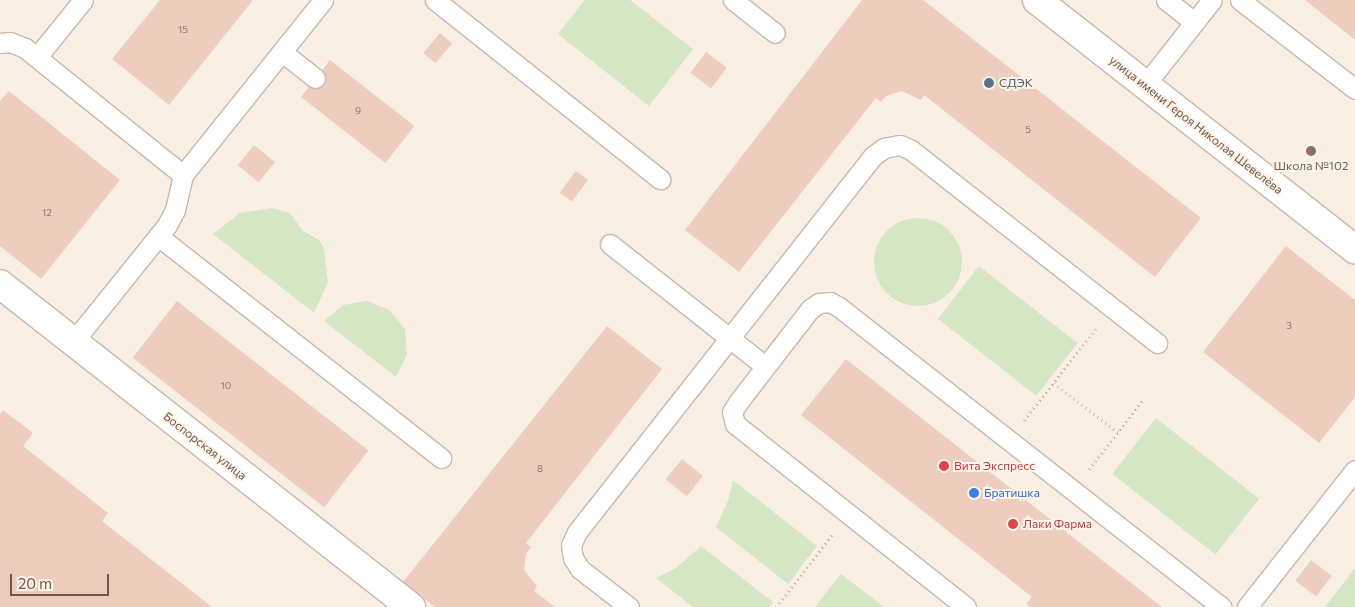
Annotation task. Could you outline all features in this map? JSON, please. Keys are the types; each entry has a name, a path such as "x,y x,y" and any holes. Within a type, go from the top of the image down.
{"street":[{"name":"улица имени Героя Николая Шевелёва","path":"1037,0 1355,249"},
{"name":"Боспорская улица","path":"0,284 411,607"}],"lane":[{"path":"37,57 83,0"},
{"path":"73,342 158,236 175,210 183,175 324,0"},
{"path":"435,0 660,180"},
{"path":"733,0 775,33"},
{"path":"1166,0 1194,22"},
{"path":"1145,85 1212,0"},
{"path":"1240,0 1355,89"},
{"path":"0,43 10,42 37,57 183,175"},
{"path":"282,52 315,78"},
{"path":"629,607 580,569 573,558 571,545 577,532 873,156 884,148 900,145 911,150 1157,343"},
{"path":"158,236 442,458"},
{"path":"610,244 765,366"},
{"path":"966,607 735,424 732,412 810,309 819,303 830,302 1221,607"},
{"path":"1247,607 1355,470"}],"path":[{"path":"1022,423 1097,328"},
{"path":"1054,383 1118,432"},
{"path":"1089,469 1143,400"},
{"path":"776,607 837,529"}],"green space":[{"path":"585,0 630,0 693,49 649,106 558,34"},
{"path":"273,208 290,213 303,231 319,240 324,248 328,282 314,313 213,234 240,213"},
{"path":"918,218 935,222 949,231 958,245 962,262 958,279 949,293 935,302 918,306 901,302 887,293 878,279 874,262 878,245 887,231 901,222"},
{"path":"979,266 1078,343 1036,396 938,319"},
{"path":"367,301 389,310 405,329 407,354 396,377 324,321 343,305"},
{"path":"1156,418 1259,499 1216,555 1112,474"},
{"path":"733,480 817,546 788,584 716,527 728,501"},
{"path":"701,546 773,602 769,607 693,607 656,578 676,568"},
{"path":"1355,568 1355,607 1325,607"},
{"path":"841,574 884,607 815,607"}],"building":[{"path":"160,0 253,0 169,105 112,59"},
{"path":"862,0 923,0 1201,218 1155,277 924,95 921,100 902,91 886,96 881,102 876,98 739,272 685,230"},
{"path":"1305,0 1355,0 1355,40"},
{"path":"440,33 452,43 436,63 423,53"},
{"path":"706,52 727,68 711,88 690,73"},
{"path":"330,60 414,126 385,163 301,97"},
{"path":"9,91 120,180 41,279 0,246 0,101"},
{"path":"254,145 275,162 259,182 238,165"},
{"path":"576,171 588,180 572,202 560,193"},
{"path":"1286,246 1355,300 1355,397 1319,443 1203,352"},
{"path":"177,301 368,451 324,507 133,358"},
{"path":"607,326 662,369 526,543 531,547 526,554 524,570 537,586 534,591 555,607 435,607 403,582"},
{"path":"846,359 1162,607 1030,607 1026,604 1032,597 801,415"},
{"path":"3,410 33,433 23,446 108,513 102,521 212,607 0,607 0,414"},
{"path":"682,459 703,476 687,496 666,479"},
{"path":"1311,560 1332,576 1316,596 1295,581"}],"place":[{"name":"СДЭК","path":"989,83"},
{"name":"Школа №102","path":"1311,151"},
{"name":"Вита Экспресс","path":"944,466"},
{"name":"Братишка","path":"974,493"},
{"name":"Лаки Фарма","path":"1013,524"}]}
